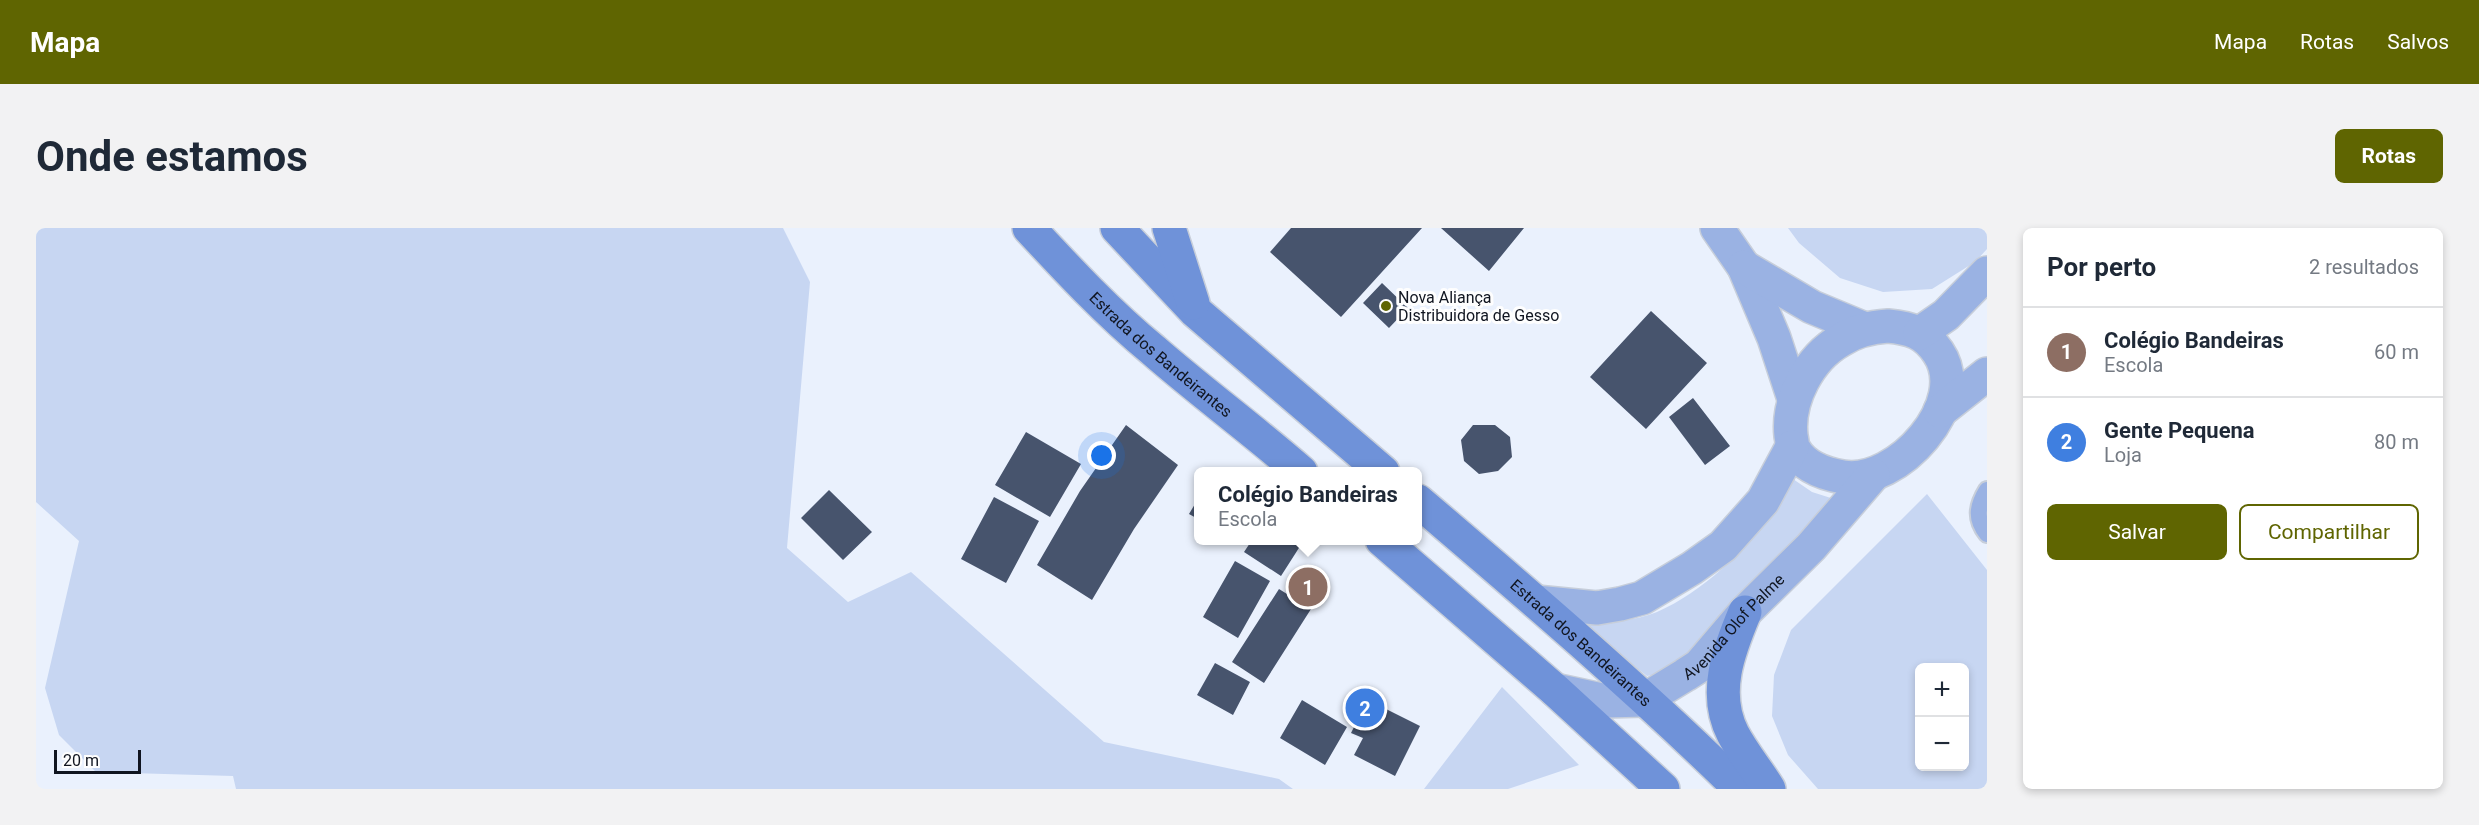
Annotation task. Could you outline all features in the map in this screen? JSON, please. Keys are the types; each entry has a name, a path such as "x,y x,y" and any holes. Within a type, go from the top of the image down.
{"main road":[{"name":"Estrada dos Bandeirantes","path":"1029,228 1079,282 1152,350 1297,467"},
{"path":"1117,228 1195,311 1378,467"},
{"path":"1169,228 1195,311"},
{"name":"Estrada dos Bandeirantes","path":"1422,504 1536,602 1740,789"},
{"path":"1388,545 1555,690 1663,789"},
{"path":"1745,612 1730,650 1724,679 1724,708 1733,733 1770,789"}],"street":[{"path":"1717,228 1744,267 1774,338 1794,399"},
{"path":"1744,267 1812,307 1865,329"},
{"path":"1920,333 1946,315 1987,273"},
{"path":"1888,326 1905,327 1920,333 1929,340 1944,361 1947,382 1940,411 1932,426 1914,449 1873,475 1859,479 1825,474 1801,458 1792,447 1790,428 1794,399 1808,372 1827,351 1840,340 1865,329 1888,326"},
{"path":"1940,411 1987,374"},
{"path":"1536,602 1597,608 1620,604 1642,598 1692,568 1723,546 1763,501 1792,447"},
{"name":"Avenida Olof Palme","path":"1644,700 1699,666 1745,612 1811,547 1873,475"},
{"path":"1555,690 1606,701 1644,700"}],"lane":[{"path":"1987,490 1978,512 1979,524 1987,534"}],"shaded area":[{"path":"36,228 783,228 810,282 787,548 848,602 911,572 1104,742 1279,779 1293,789 236,789 233,776 96,772 59,735 45,688 79,541 36,502"},
{"path":"1788,228 1987,228 1987,249 1975,262 1932,289 1883,292 1840,278 1799,243"},
{"path":"1793,479 1812,492 1834,499 1691,651 1670,666 1659,673 1647,676 1584,626 1649,615 1678,602 1698,588 1736,556 1753,538 1782,499"},
{"path":"1927,494 1987,570 1987,789 1818,789 1788,755 1772,716 1774,675 1791,630"},
{"path":"1502,687 1579,765 1508,789 1424,789"}],"building":[{"path":"1291,228 1422,228 1341,317 1270,252"},
{"path":"1441,228 1524,228 1489,271"},
{"name":"Nova Aliança Distribuidora de Gesso","path":"1382,283 1408,308 1389,328 1363,303"},
{"path":"1651,311 1707,363 1646,429 1590,377"},
{"path":"1693,398 1730,446 1705,465 1669,417"},
{"path":"1126,425 1178,465 1134,529 1092,600 1037,565 1080,491"},
{"path":"1473,425 1495,425 1510,437 1512,457 1498,471 1479,474 1464,461 1461,440"},
{"path":"1026,432 1081,464 1050,517 995,485"},
{"path":"829,490 872,532 843,560 801,518"},
{"path":"994,497 1039,521 1006,583 961,559"},
{"path":"1194,506 1194,517 1189,514"},
{"path":"1249,545 1301,545 1281,576 1244,552"},
{"path":"1235,561 1270,581 1238,638 1203,617"},
{"path":"1279,589 1311,609 1264,683 1232,662"},
{"path":"1215,663 1250,682 1233,715 1197,695"},
{"path":"1302,700 1347,727 1325,765 1280,738"},
{"path":"1376,704 1420,726 1395,776 1354,755 1363,738 1351,733 1360,715 1369,719"}],"place":[{"name":"Nova Aliança Distribuidora de Gesso","path":"1386,306"},
{"name":"Colégio Bandeiras","path":"1308,587"},
{"name":"Gente Pequena","path":"1365,708"}]}
